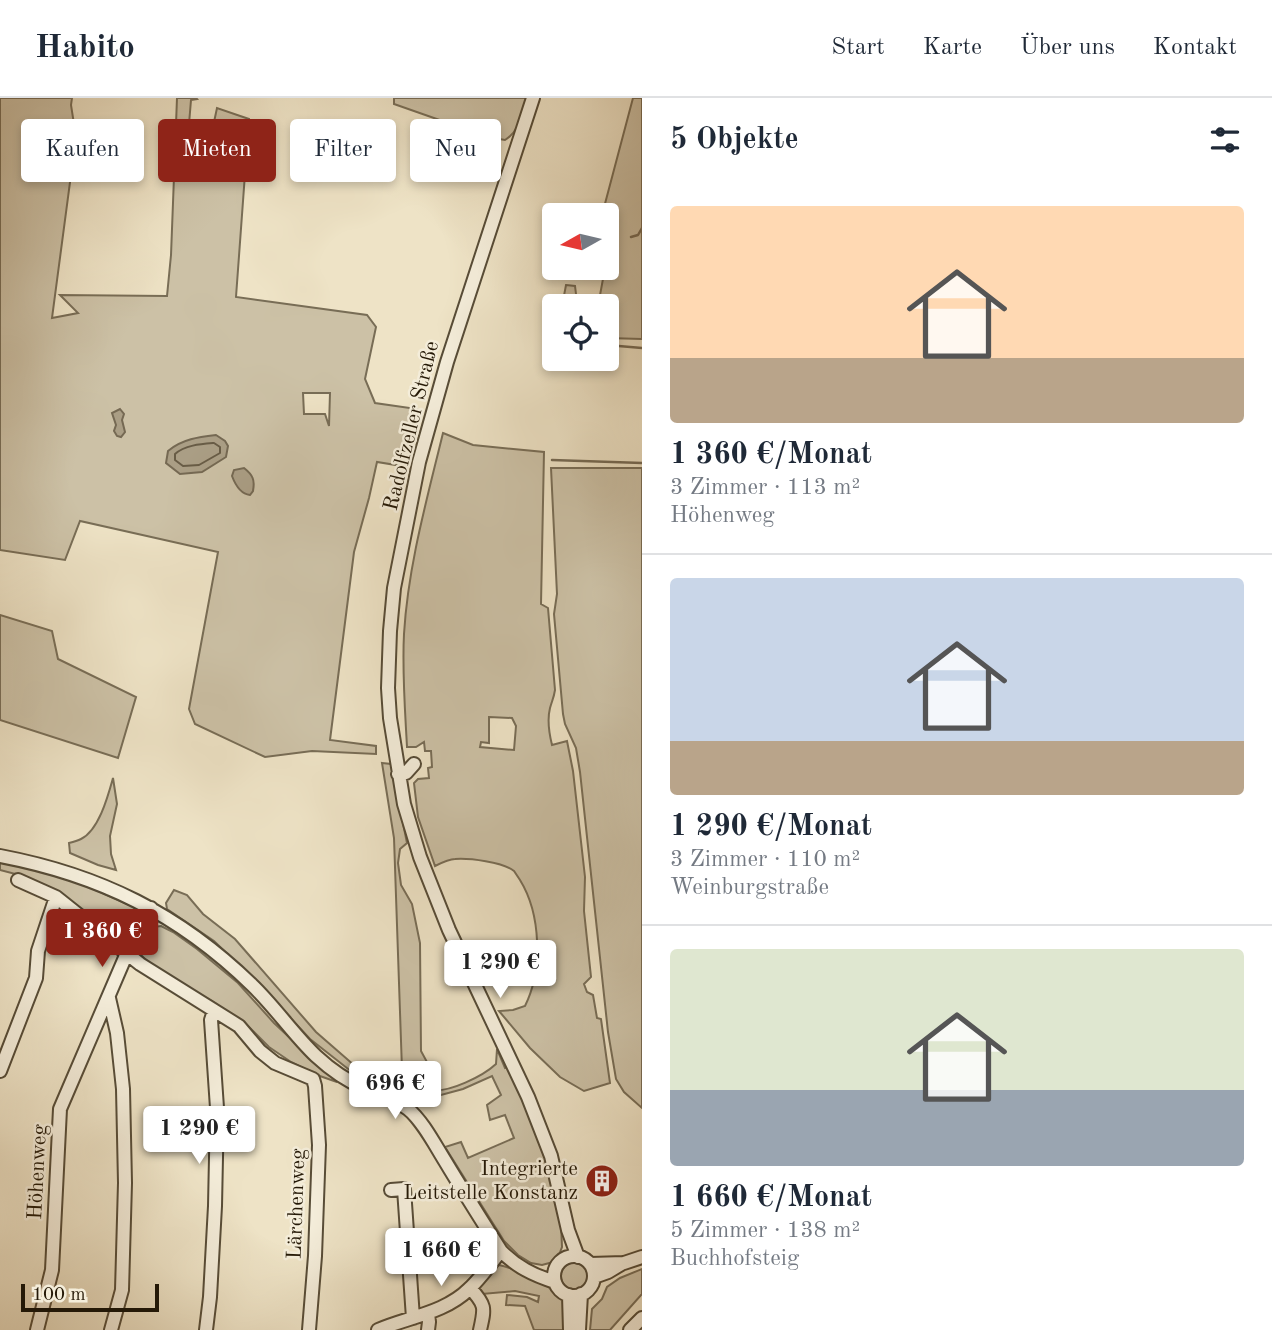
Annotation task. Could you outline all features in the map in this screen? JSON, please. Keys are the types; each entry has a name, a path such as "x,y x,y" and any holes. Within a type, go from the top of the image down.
{"street":[{"name":"Radolfzeller Straße","path":"533,98 443,375 422,450 394,588 388,688 398,774 411,829 431,888 528,1097 551,1156 572,1257"},
{"path":"398,774 406,773 414,765"},
{"path":"0,856 37,863 93,881 151,908 187,930 254,987 314,1054 334,1071 408,1109 417,1118 501,1251 514,1263 536,1276 555,1275"},
{"path":"18,880 56,897 140,964 214,1011 211,1020 216,1108 215,1206 206,1330"},
{"path":"0,1071 36,978 38,951 56,897"},
{"name":"Höhenweg","path":"37,1330 52,1270 60,1109 127,953 151,908"},
{"path":"109,998 117,1033 124,1089 125,1183 122,1290 111,1330"},
{"name":"Lärchenweg","path":"214,1011 239,1026 260,1051 275,1063 313,1079 319,1145 309,1330"},
{"path":"391,1190 404,1189 413,1318"},
{"path":"379,1330 443,1307 470,1289 501,1251"},
{"path":"592,1271 590,1288 575,1295 560,1290 555,1275 558,1264 572,1257 592,1271 642,1257"},
{"path":"470,1289 484,1306 480,1330"},
{"path":"570,1330 575,1295"},
{"path":"575,1295 579,1330"},
{"path":"428,1313 428,1330"},
{"path":"630,1330 642,1318"}],"shaded area":[{"path":"0,98 72,98 73,119 21,119 21,182 70,182 52,318 78,313 60,295 167,296 174,182 244,182 236,297 367,315 376,327 365,379 375,403 417,409 402,466 377,462 354,552 330,740 376,746 376,754 312,751 265,757 195,724 189,709 218,552 80,521 65,560 0,550","holes":["303,393 330,393 329,426 325,414 304,414"]},
{"path":"177,98 197,99 191,100 189,119 176,119"},
{"path":"394,98 527,98 517,127 505,140 501,139 501,119 437,119 394,104"},
{"path":"633,98 642,98 642,339 619,338 619,294 600,294 603,280 620,280 620,203 605,203"},
{"path":"217,108 249,119 215,119"},
{"path":"566,285 575,286 576,294 564,294"},
{"path":"443,433 473,445 544,452 541,604 548,608 555,690 549,713 549,726 552,745 567,741 573,771 585,877 584,911 591,977 584,984 587,992 593,995 597,1018 601,1019 610,1083 584,1091 560,1077 530,1048 499,1011 525,1006 535,976 536,925 520,880 509,868 486,861 453,859 435,866 418,817 414,783 418,779 429,778 428,768 432,767 431,751 425,751 424,742 416,747 407,747 404,634 414,558","holes":["489,717 512,718 516,726 514,750 480,747 481,742 489,743"]},
{"path":"551,468 642,468 642,1108 624,1092 616,1079 608,1032 580,772 576,748 563,714 554,614 557,594"},
{"path":"0,615 52,631 58,659 136,697 118,758 0,720"},
{"path":"382,763 391,764 407,843 400,849 398,863 401,885 412,904 420,943 421,1051 427,1062 425,1080 431,1090 456,1086 483,1074 496,1064 497,1049 505,1068 508,1067 518,1087 548,1164 561,1224 562,1247 553,1262 542,1265 531,1263 504,1241 445,1147 461,1142 468,1158 514,1138 505,1115 490,1120 487,1105 501,1095 492,1076 463,1089 430,1098 419,1098 412,1104 366,1083 310,1039 214,941 167,909 166,903 174,890 187,895 203,914 235,939 316,1032 363,1073 377,1080 391,1078 402,1070 394,838"},
{"path":"113,778 117,804 110,836 111,854 116,870 70,853 69,843 81,839 93,828 102,812"},
{"path":"0,861 80,883 134,907 136,923 132,932 119,940 78,906 50,888 0,870"},
{"path":"161,926 197,949 238,983 274,1023 337,1082 291,1062 269,1047 246,1024 155,969 142,956 140,941 146,928"},
{"path":"575,1262 585,1266 589,1276 585,1286 575,1290 565,1286 561,1276 565,1266"},
{"path":"499,1265 532,1278 562,1298 567,1330 534,1330 525,1306 506,1305 507,1295 527,1297 538,1302 539,1296 515,1291 482,1294 479,1288 491,1270"},
{"path":"642,1269 642,1294 610,1330 590,1330 592,1309 602,1299 607,1287"}],"water":[{"path":"120,409 124,414 122,420 125,432 121,437 114,431 116,425 112,413"},
{"path":"216,435 228,446 226,457 202,472 180,474 166,463 168,451 179,444"},
{"path":"244,468 253,481 250,495 241,491 232,476 234,470"}],"waterway":[{"path":"631,237 638,235 642,228"},
{"path":"619,346 642,348"},
{"path":"552,460 642,463"}],"place":[{"name":"Integrierte Leitstelle Konstanz","path":"602,1181"}]}
